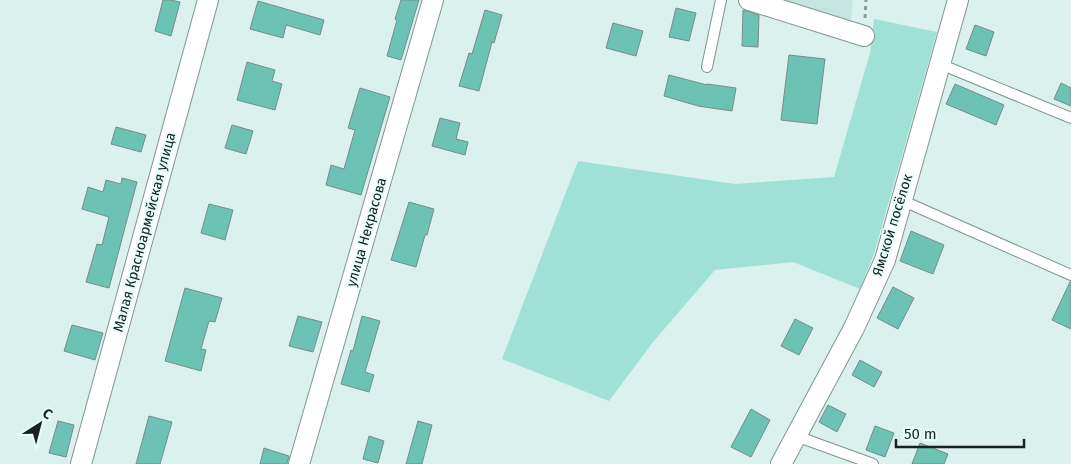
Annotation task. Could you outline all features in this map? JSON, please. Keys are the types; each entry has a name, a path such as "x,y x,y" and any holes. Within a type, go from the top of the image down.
{"street":[{"name":"Малая Красноармейская улица","path":"80,464 208,0"},
{"name":"улица Некрасова","path":"299,464 432,0"},
{"path":"749,0 864,36"},
{"name":"Ямской посёлок","path":"781,464 854,328 884,260 958,0"}],"lane":[{"path":"707,67 721,0"},
{"path":"940,64 1071,118"},
{"path":"901,200 1071,275"},
{"path":"796,436 873,464"}],"shaded area":[{"path":"782,0 853,0 851,20"}],"green space":[{"path":"874,19 937,32 874,254 860,289 793,262 715,270 653,342 609,401 502,359 578,161 735,184 834,177 870,53"}],"building":[{"path":"163,0 180,2 171,36 155,31"},
{"path":"401,0 419,0 401,60 387,56"},
{"path":"258,1 324,20 320,35 286,25 283,38 250,29"},
{"path":"676,8 696,13 689,41 669,37"},
{"path":"485,10 502,15 494,43 492,42 479,91 459,86 469,53 472,54"},
{"path":"743,10 759,15 758,47 742,46"},
{"path":"613,23 643,31 636,56 606,48"},
{"path":"975,25 994,32 986,56 966,49"},
{"path":"789,55 825,59 817,124 781,120"},
{"path":"247,62 275,70 272,81 282,84 275,110 237,100"},
{"path":"669,75 707,85 736,88 732,111 698,106 664,96"},
{"path":"1061,83 1071,88 1071,106 1054,99"},
{"path":"955,84 1004,105 996,125 946,104"},
{"path":"360,88 390,97 361,195 326,185 331,165 344,169 355,130 348,128"},
{"path":"440,118 460,123 456,139 468,142 465,155 432,146"},
{"path":"232,125 253,131 246,154 225,148"},
{"path":"116,127 146,135 141,152 111,144"},
{"path":"122,178 137,182 109,288 86,282 97,244 102,245 109,217 82,209 88,187 103,192 106,180 121,184"},
{"path":"409,202 434,209 416,267 391,260"},
{"path":"209,204 233,210 225,240 201,233"},
{"path":"911,231 944,245 933,274 900,261"},
{"path":"1071,282 1071,329 1052,320"},
{"path":"893,287 914,298 898,329 877,318"},
{"path":"185,288 222,298 215,322 209,321 201,349 206,350 201,371 165,361"},
{"path":"298,316 322,322 313,352 289,346"},
{"path":"362,316 380,321 365,372 374,375 369,392 341,384 351,350 353,351"},
{"path":"795,319 813,328 799,355 781,346"},
{"path":"72,325 103,333 95,360 64,351"},
{"path":"860,360 882,372 874,387 852,375"},
{"path":"828,405 846,414 837,432 819,422"},
{"path":"751,409 770,420 751,457 731,447"},
{"path":"149,416 172,422 160,464 136,464"},
{"path":"58,421 74,425 66,457 49,453"},
{"path":"418,421 432,425 422,464 406,464"},
{"path":"875,426 894,433 885,457 866,450"},
{"path":"369,436 384,441 378,463 363,459"},
{"path":"920,443 948,454 944,464 912,464"},
{"path":"264,448 289,456 287,464 260,464"}]}
